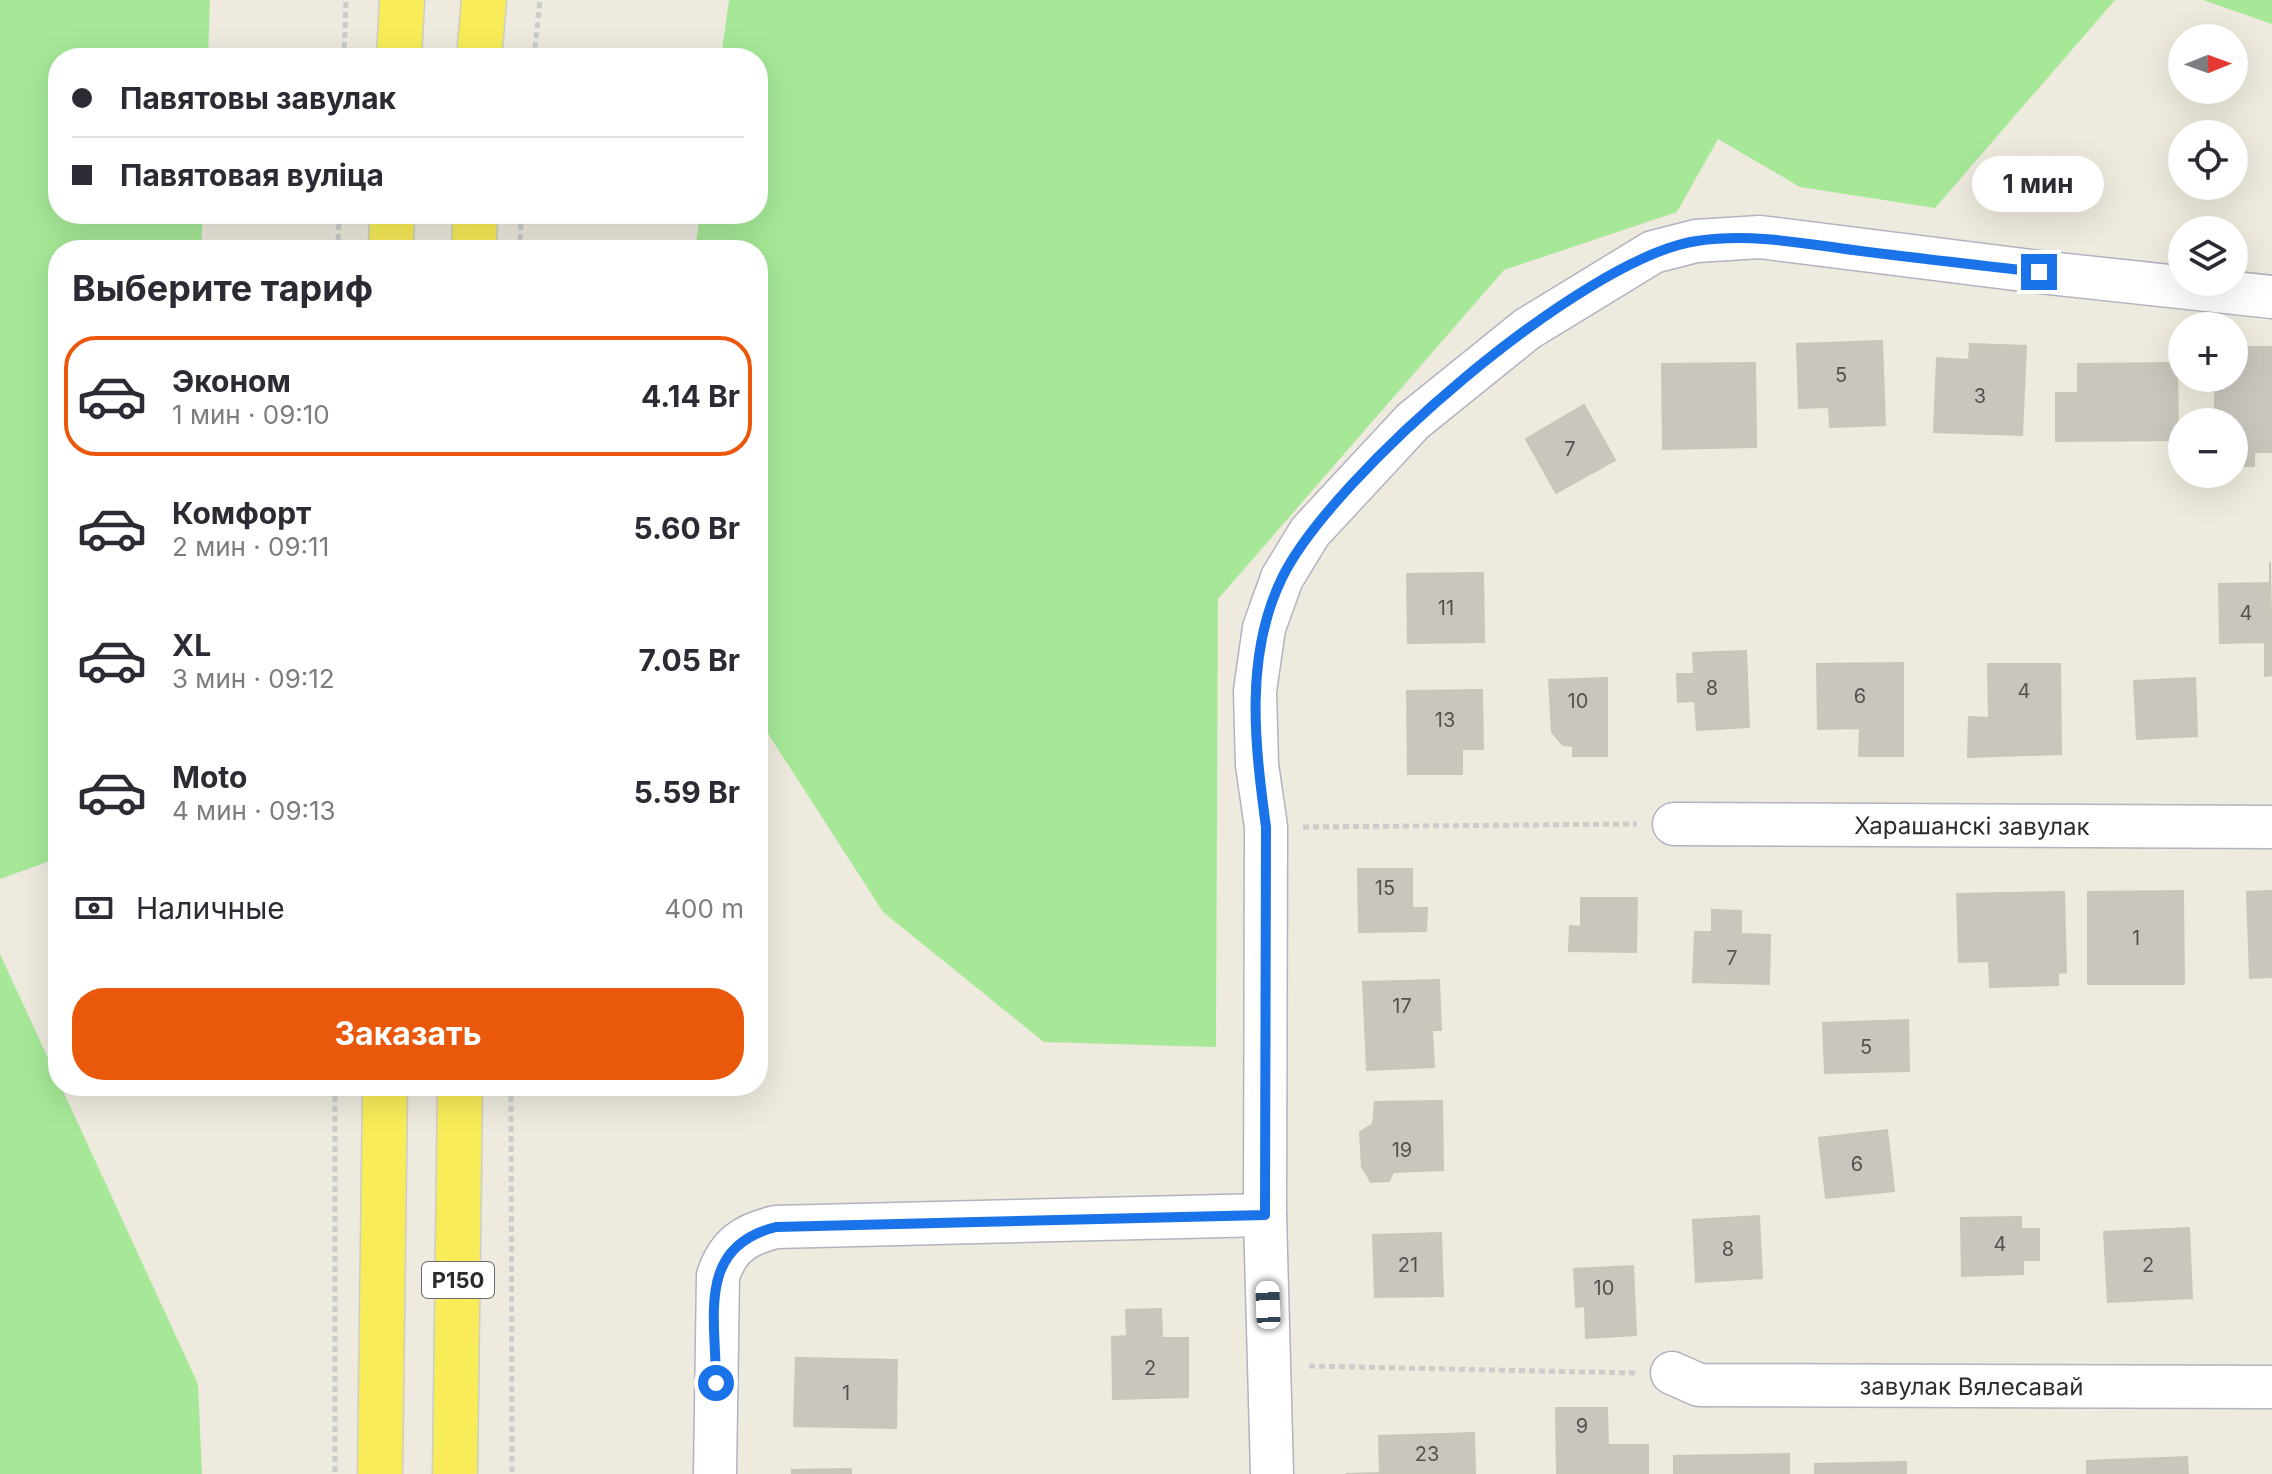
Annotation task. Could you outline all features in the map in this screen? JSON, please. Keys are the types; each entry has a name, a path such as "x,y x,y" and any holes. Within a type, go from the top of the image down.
{"main road":[{"path":"400,48 402,0"},
{"path":"480,48 484,0"},
{"path":"380,1474 385,1096"},
{"name":"Р150","path":"455,1474 460,1096"}],"street":[{"path":"1272,1474 1265,1215 1266,827 1257,765 1255,691 1264,628 1282,578 1310,532 1413,421 1527,329 1653,252 1696,241 1760,237 1961,263 2272,297"},
{"name":"Харашанскі завулак","path":"1674,824 2272,827"},
{"path":"715,1474 718,1276 723,1258 750,1233 776,1227 1265,1215"},
{"name":"завулак Вялесавай","path":"1672,1373 1699,1385 2272,1387"}],"path":[{"path":"344,48 346,0"},
{"path":"535,48 540,0"},
{"path":"1266,827 1674,824"},
{"path":"335,1096 335,1474"},
{"path":"511,1096 512,1474"},
{"path":"1271,1366 1672,1373"}],"green space":[{"path":"0,0 210,0 208,48 48,48 48,224 202,224 202,240 48,240 48,862 0,879"},
{"path":"729,0 2115,0 1935,208 1800,187 1718,139 1677,212 1504,270 1218,599 1216,1047 1044,1042 883,912 768,734 768,240 696,240 699,224 768,224 768,48 722,48"},
{"path":"2203,0 2272,0 2272,24"},
{"path":"0,954 48,1058 48,1096 65,1096 198,1384 202,1474 0,1474"}],"building":[{"path":"1882,341 1885,425 1830,427 1829,407 1799,408 1797,344"},
{"path":"1970,344 2026,346 2022,435 1934,432 1937,358 1969,360"},
{"path":"2248,347 2272,347 2272,452 2254,452 2254,466 2248,466 2248,408 2215,408 2215,392 2248,392"},
{"path":"1755,363 1756,447 1663,449 1662,364"},
{"path":"2168,363 2168,392 2177,392 2178,408 2168,408 2168,440 2056,441 2056,393 2078,393 2078,364"},
{"path":"1584,405 1615,460 1556,493 1526,439"},
{"path":"2270,562 2272,675 2265,676 2265,642 2220,643 2219,584 2270,583"},
{"path":"1483,573 1484,642 1408,643 1407,574"},
{"path":"1746,651 1749,727 1697,730 1695,701 1678,702 1677,674 1694,674 1693,653"},
{"path":"1903,663 1903,756 1859,756 1860,728 1818,729 1817,664"},
{"path":"1988,664 2060,664 2061,754 1968,757 1969,717 1989,718"},
{"path":"1607,678 1607,756 1573,756 1573,746 1563,745 1552,732 1549,680"},
{"path":"2195,678 2197,736 2137,739 2134,681"},
{"path":"1482,690 1483,749 1462,749 1462,774 1408,774 1407,691"},
{"path":"1358,869 1412,869 1412,908 1427,908 1426,931 1359,932"},
{"path":"2183,891 2184,984 2088,984 2088,892"},
{"path":"2272,891 2272,977 2250,978 2247,892"},
{"path":"2064,892 2066,972 2058,973 2058,985 1990,987 1989,961 1959,962 1957,894"},
{"path":"1581,898 1637,898 1636,952 1569,951 1570,926 1581,927"},
{"path":"1712,910 1741,911 1741,934 1770,935 1769,984 1693,982 1695,932 1712,932"},
{"path":"1439,980 1441,1030 1432,1030 1434,1067 1367,1070 1363,982"},
{"path":"1908,1020 1909,1071 1825,1073 1823,1023"},
{"path":"1442,1101 1443,1170 1393,1172 1389,1181 1371,1182 1362,1167 1360,1132 1373,1124 1375,1102"},
{"path":"1887,1130 1894,1191 1826,1198 1819,1138"},
{"path":"1759,1216 1762,1278 1696,1282 1693,1220"},
{"path":"2021,1217 2021,1229 2039,1229 2039,1260 2023,1260 2023,1274 1962,1276 1961,1218"},
{"path":"2189,1228 2192,1298 2108,1302 2104,1232"},
{"path":"1441,1233 1443,1296 1375,1297 1373,1235"},
{"path":"1633,1266 1636,1335 1586,1338 1585,1306 1576,1307 1574,1269"},
{"path":"1161,1309 1162,1338 1188,1338 1188,1397 1113,1399 1112,1337 1127,1336 1126,1310"},
{"path":"796,1358 897,1360 896,1428 794,1426"},
{"path":"1556,1408 1607,1408 1608,1445 1648,1445 1648,1474 1557,1474"},
{"path":"1474,1433 1475,1474 1346,1474 1380,1473 1379,1436"},
{"path":"1789,1454 1789,1474 1674,1474 1674,1456"},
{"path":"2187,1457 2188,1474 2087,1474 2087,1461"},
{"path":"1906,1462 1906,1474 1815,1474 1815,1464"},
{"path":"851,1469 851,1474 792,1474 792,1470"}],"route":[{"path":"716,1383 718,1276 723,1258 750,1233 776,1227 1265,1215 1266,827 1257,765 1255,691 1264,628 1282,578 1310,532 1413,421 1527,329 1575,298 1653,252 1696,241 1760,237 2039,272"}]}
